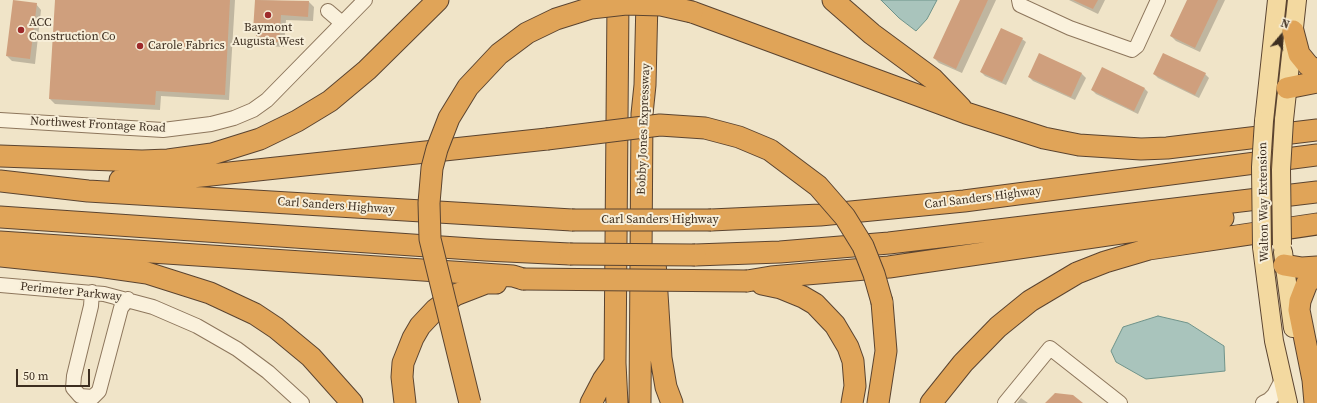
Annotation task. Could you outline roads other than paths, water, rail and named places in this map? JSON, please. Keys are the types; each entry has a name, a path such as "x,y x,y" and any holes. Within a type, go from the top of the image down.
{"highway":[{"path":"0,156 134,161 168,160 212,154 260,139 297,121 330,101 367,70 438,0"},
{"path":"617,403 615,363 618,0"},
{"name":"Bobby Jones Expressway","path":"640,403 642,114 645,85 647,0"},
{"path":"833,0 872,34 933,80 966,112"},
{"path":"470,403 430,239 428,203 432,168 437,149 449,118 468,87 499,54 527,33 556,19 590,8 626,4 661,5 692,12 966,112 1044,138 1079,145 1127,148 1167,148 1317,130"},
{"path":"1293,31 1299,54 1308,65 1317,71"},
{"path":"1287,88 1317,82"},
{"path":"645,85 649,114 651,208 661,358 666,387 672,403"},
{"path":"66,187 90,181 192,176 547,139 660,124 705,128 739,137 770,150 818,186 845,217 863,246 874,274 882,302 886,351 878,403"},
{"name":"Carl Sanders Highway","path":"0,181 66,187 88,191 572,220 711,220 827,214 964,201 1317,155"},
{"path":"0,217 486,250 570,254 695,255 780,252 896,243 1317,192"},
{"path":"747,282 771,277 889,267 1317,206"},
{"path":"930,403 974,351 998,327 1030,300 1077,273 1105,262 1149,249 1317,224"},
{"path":"0,242 513,276 523,279"},
{"path":"1284,255 1302,268 1317,267"},
{"path":"0,256 98,266 147,273 210,293 249,311 276,328 311,356 352,403"},
{"path":"1315,403 1313,380 1299,310 1300,302 1307,283 1317,274"},
{"path":"405,403 402,377 407,350 420,326 435,310 455,295 486,283 523,279 747,282 789,290 815,304 827,316 842,336 853,361 855,386 852,403"},
{"path":"591,403 603,380 615,363"}],"main road":[{"name":"Walton Way Extension","path":"1277,0 1266,95 1261,168 1262,249 1274,341 1288,403"},
{"name":"Walton Way Extension","path":"1297,0 1287,88 1281,170 1284,255 1294,338 1309,403"},
{"path":"1266,95 1287,88"},
{"path":"1262,249 1284,255"}],"street":[{"name":"Northwest Frontage Road","path":"0,120 163,130 211,124 234,118 253,110 267,100 365,0"},
{"path":"1019,0 1020,5 1070,28 1132,50 1137,46 1158,0"},
{"path":"328,11 342,23"},
{"name":"Perimeter Parkway","path":"0,285 92,292 128,299 174,315 218,336 253,360 302,403"},
{"path":"92,292 91,306 74,376 73,388 80,396 93,397 99,391 121,308 128,299"},
{"path":"1005,403 1050,348 1120,403"},
{"path":"1262,403 1269,400 1274,395 1282,380"}],"water":[{"path":"881,0 937,0 927,19 916,31 899,18"},
{"path":"1158,316 1188,323 1224,346 1225,371 1146,379 1116,362 1111,351 1123,327"}],"place":[{"name":"Baymont Augusta West","path":"268,15"},
{"name":"ACC Construction Co","path":"21,30"},
{"name":"Carole Fabrics","path":"140,46"}]}
